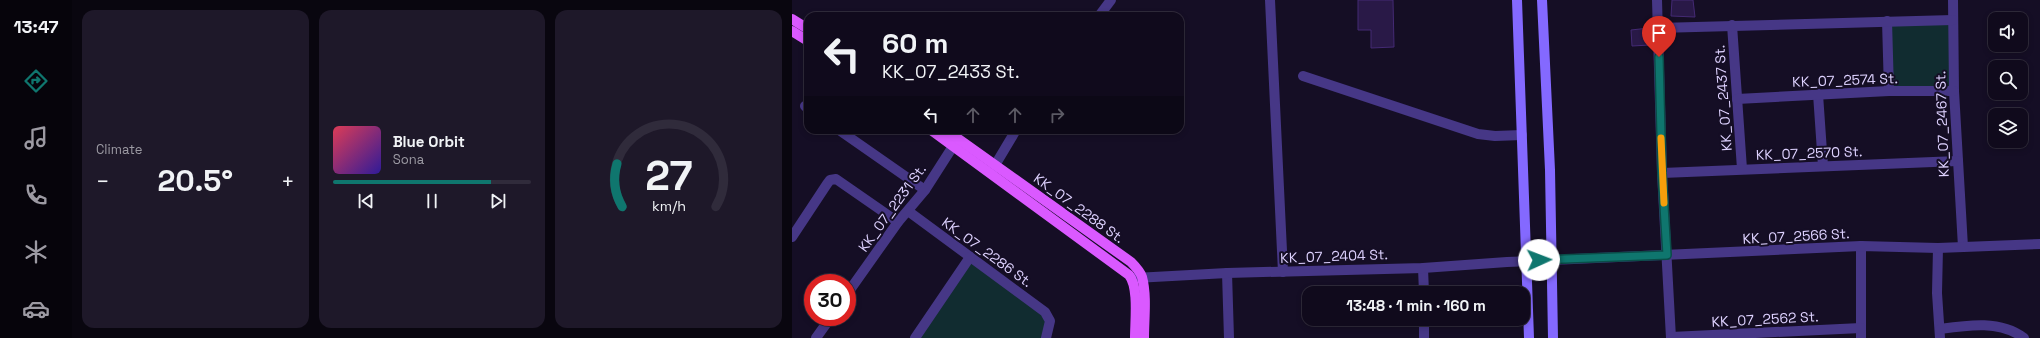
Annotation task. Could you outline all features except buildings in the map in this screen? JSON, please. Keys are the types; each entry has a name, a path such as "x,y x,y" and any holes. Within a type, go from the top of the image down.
{"main road":[{"path":"792,19 804,26"},
{"path":"792,31 804,38"},
{"name":"KK_07_2288 St.","path":"939,134 996,164 1078,226 1131,262 1137,278"},
{"name":"KK_07_2288 St.","path":"949,134 955,142 990,174 1137,278"},
{"path":"1136,338 1135,297 1137,278"},
{"path":"1137,278 1144,338"}],"street":[{"path":"1102,12 1111,0"},
{"path":"1270,0 1283,272"},
{"path":"1517,0 1529,338"},
{"path":"1542,0 1553,260 1554,338"},
{"path":"1656,0 1662,173 1671,338"},
{"name":"KK_07_2467 St.","path":"1952,0 1954,91 1963,247"},
{"path":"1658,28 1953,20"},
{"path":"1887,21 1889,91"},
{"name":"KK_07_2437 St.","path":"1732,25 1742,169"},
{"path":"1302,76 1478,134 1495,136 1522,135"},
{"name":"KK_07_2574 St.","path":"1737,99 1889,91 1954,91"},
{"path":"1818,94 1823,166"},
{"path":"845,134 925,190"},
{"path":"990,174 1014,134"},
{"name":"KK_07_2231 St.","path":"856,281 898,222 925,190 955,142"},
{"name":"KK_07_2570 St.","path":"1662,173 1958,161"},
{"path":"792,237 830,180 836,179 840,180 898,222"},
{"name":"KK_07_2286 St.","path":"908,211 1045,312 1049,318 1046,338"},
{"name":"KK_07_2566 St.","path":"1526,261 1861,246 1938,248 2040,244"},
{"path":"1861,246 1861,333"},
{"path":"1938,248 1937,293 1940,333 1970,325 2010,329 2024,338"},
{"path":"915,338 970,257"},
{"name":"KK_07_2404 St.","path":"1137,278 1226,273 1423,268 1526,261"},
{"path":"1423,268 1424,286"},
{"path":"1226,273 1229,338"},
{"path":"816,338 825,326"},
{"path":"1424,326 1424,338"},
{"name":"KK_07_2562 St.","path":"1671,338 1861,333"}],"green space":[{"path":"1953,20 1954,91 1889,91 1887,21"},
{"path":"970,257 1049,317 1044,338 915,338"}],"slow traffic":[{"path":"1661,138 1664,203"}],"route":[{"path":"1539,260 1667,255 1662,173 1659,57"}]}
